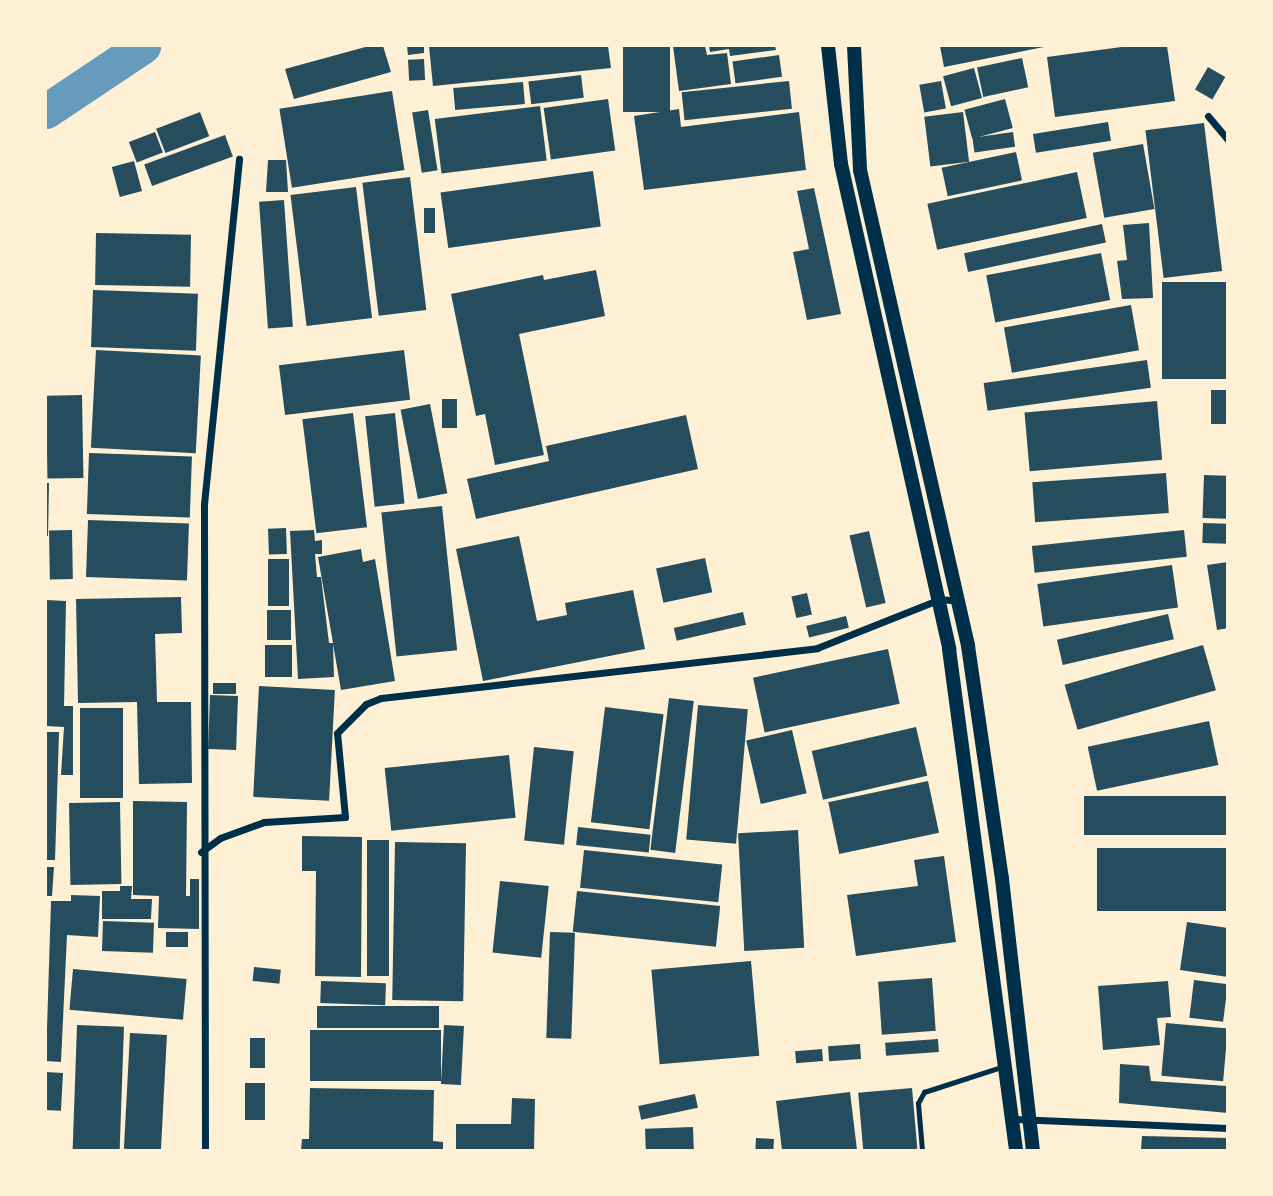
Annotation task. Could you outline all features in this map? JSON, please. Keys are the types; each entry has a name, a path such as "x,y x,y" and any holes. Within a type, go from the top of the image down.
{"main road":[{"path":"828,46 841,164 940,600 1007,1066 1016,1150"},
{"path":"854,46 860,170 960,601 1002,878 1033,1150"}],"street":[{"path":"1208,116 1227,140"},
{"path":"205,1150 201,852 204,503 239,159"},
{"path":"201,852 220,838 264,822 345,817 337,733 366,704 381,698 817,648 940,600 960,601"},
{"path":"1014,1119 1227,1128"}],"lane":[{"path":"922,1150 918,1103 925,1092 1007,1066"}],"building":[{"path":"369,46 383,46 391,72 294,99 285,69"},
{"path":"407,46 424,46 424,53 408,55"},
{"path":"429,46 608,46 611,68 433,86"},
{"path":"623,46 670,46 670,112 623,112"},
{"path":"673,46 705,46 707,55 727,53 731,84 679,91"},
{"path":"709,46 775,46 776,50 730,56 729,49 710,52"},
{"path":"940,46 1044,46 1044,47 944,67"},
{"path":"1129,46 1167,46 1175,101 1055,117 1047,57"},
{"path":"779,55 782,77 736,83 732,62"},
{"path":"1022,58 1028,87 983,97 977,68"},
{"path":"424,59 425,80 409,81 408,60"},
{"path":"1208,67 1225,77 1212,100 1195,90"},
{"path":"974,68 982,98 951,106 943,76"},
{"path":"581,75 584,98 531,104 528,81"},
{"path":"789,81 792,109 685,120 682,92"},
{"path":"941,81 946,109 924,112 919,85"},
{"path":"523,82 525,104 455,110 453,88"},
{"path":"392,91 405,170 292,188 279,109"},
{"path":"608,99 615,150 551,160 544,108"},
{"path":"1005,99 1013,128 972,139 964,110"},
{"path":"540,106 547,161 441,174 435,119"},
{"path":"679,109 681,127 799,112 806,170 644,190 634,116"},
{"path":"428,110 438,170 422,173 412,113"},
{"path":"200,112 209,136 165,153 156,129"},
{"path":"963,112 969,162 930,166 924,117"},
{"path":"1108,122 1111,141 1036,153 1033,134"},
{"path":"1204,123 1222,271 1164,278 1145,130"},
{"path":"155,132 163,153 137,163 129,142"},
{"path":"1013,132 1015,147 974,153 972,138"},
{"path":"225,135 233,157 152,186 144,164"},
{"path":"1143,144 1154,209 1104,218 1093,153"},
{"path":"1016,152 1022,180 948,196 942,168"},
{"path":"268,160 286,160 288,192 266,192"},
{"path":"134,161 142,191 120,197 112,167"},
{"path":"593,171 601,226 448,248 440,192"},
{"path":"1077,172 1087,218 937,250 927,204"},
{"path":"410,177 426,310 379,316 362,183"},
{"path":"356,187 372,318 307,326 290,195"},
{"path":"814,188 841,314 807,320 793,252 809,249 797,191"},
{"path":"284,200 293,327 268,328 259,202"},
{"path":"424,208 435,208 435,233 424,233"},
{"path":"1149,223 1153,298 1122,299 1117,261 1127,260 1123,225"},
{"path":"1102,224 1106,243 968,272 964,253"},
{"path":"96,233 191,235 190,287 95,285"},
{"path":"1101,253 1110,300 995,322 986,275"},
{"path":"596,270 605,316 519,334 544,455 495,465 485,414 476,416 451,294 543,275 544,280"},
{"path":"1162,282 1228,282 1228,379 1162,379"},
{"path":"93,290 198,294 196,351 91,347"},
{"path":"1131,305 1139,350 1012,373 1004,327"},
{"path":"96,350 201,355 196,453 91,448"},
{"path":"404,350 410,400 285,415 279,365"},
{"path":"1147,360 1151,388 988,411 984,383"},
{"path":"1211,390 1228,390 1228,424 1211,424"},
{"path":"82,395 83,478 47,479 46,396"},
{"path":"442,399 457,399 457,428 442,428"},
{"path":"1157,401 1162,460 1030,471 1025,413"},
{"path":"430,404 447,493 418,499 401,410"},
{"path":"353,413 367,527 316,533 302,419"},
{"path":"395,413 405,504 375,507 365,416"},
{"path":"686,415 698,469 476,519 467,479 549,461 546,446"},
{"path":"89,453 192,457 190,518 87,514"},
{"path":"1166,473 1169,513 1035,522 1032,482"},
{"path":"1204,475 1228,476 1226,519 1202,518"},
{"path":"46,483 49,483 48,536 46,536"},
{"path":"442,506 457,650 396,657 381,512"},
{"path":"88,520 189,524 187,580 86,577"},
{"path":"1203,523 1228,524 1227,544 1202,543"},
{"path":"286,528 287,554 269,555 268,529"},
{"path":"49,530 72,530 73,579 50,579"},
{"path":"314,530 315,541 322,540 322,554 315,554 317,577 321,577 329,643 333,643 318,557 361,549 363,562 375,559 395,681 341,690 333,644 334,677 298,679 290,531"},
{"path":"1184,530 1187,557 1035,573 1032,546"},
{"path":"869,531 886,603 866,608 850,535"},
{"path":"519,536 537,621 567,615 565,603 633,590 645,649 483,681 456,549"},
{"path":"705,558 712,592 663,603 656,568"},
{"path":"268,559 289,559 289,606 268,606"},
{"path":"1228,562 1228,628 1217,630 1207,565"},
{"path":"1172,565 1178,608 1043,627 1037,584"},
{"path":"807,593 812,614 796,618 791,597"},
{"path":"181,597 182,633 155,634 157,702 191,702 192,783 139,784 137,702 78,703 76,599"},
{"path":"46,600 66,601 64,706 73,706 73,775 61,775 64,727 46,726"},
{"path":"267,610 291,610 291,640 267,640"},
{"path":"743,612 746,625 677,641 674,628"},
{"path":"1168,614 1174,639 1063,665 1057,640"},
{"path":"846,616 849,628 809,638 806,626"},
{"path":"265,645 292,645 292,677 265,677"},
{"path":"1203,645 1216,690 1078,730 1065,685"},
{"path":"888,649 900,704 765,732 753,678"},
{"path":"213,683 236,683 236,694 213,694"},
{"path":"259,686 335,690 329,801 253,797"},
{"path":"210,695 238,696 236,750 208,749"},
{"path":"669,698 694,701 675,853 650,850"},
{"path":"698,705 748,709 736,844 686,839"},
{"path":"605,707 664,714 649,829 591,822"},
{"path":"80,708 123,708 123,798 80,798"},
{"path":"1209,721 1218,765 1097,791 1088,747"},
{"path":"916,727 927,776 823,800 812,751"},
{"path":"792,730 807,793 761,804 746,741"},
{"path":"46,732 59,732 55,860 46,860"},
{"path":"534,747 574,751 564,845 524,840"},
{"path":"509,755 516,818 391,831 385,768"},
{"path":"928,781 939,833 839,854 828,802"},
{"path":"1084,796 1228,796 1228,835 1084,835"},
{"path":"133,801 187,802 186,896 190,896 190,879 199,879 199,929 158,928 159,896 133,895"},
{"path":"120,802 121,884 70,885 69,803"},
{"path":"578,827 651,835 649,853 576,845"},
{"path":"798,830 804,948 744,951 738,833"},
{"path":"302,836 362,837 361,977 315,976 316,871 302,871"},
{"path":"367,840 389,840 389,976 367,976"},
{"path":"395,842 466,843 463,1001 392,1000"},
{"path":"1097,848 1228,848 1228,911 1097,911"},
{"path":"584,850 722,865 718,902 580,888"},
{"path":"944,856 956,942 856,956 847,895 918,886 914,860"},
{"path":"46,867 54,867 52,896 46,896"},
{"path":"500,881 549,886 541,958 492,953"},
{"path":"120,886 132,886 131,899 152,899 151,919 102,919 102,891 120,891"},
{"path":"577,891 720,906 716,947 573,932"},
{"path":"71,895 100,896 98,937 67,935 61,1062 46,1061 51,901 71,901"},
{"path":"103,921 154,923 153,953 102,951"},
{"path":"1187,922 1228,928 1228,977 1180,970"},
{"path":"166,932 188,932 188,947 166,947"},
{"path":"550,932 575,933 571,1039 546,1038"},
{"path":"751,961 759,1056 660,1064 651,970"},
{"path":"254,967 281,970 279,984 253,981"},
{"path":"73,969 187,979 183,1020 69,1010"},
{"path":"932,978 936,1031 882,1035 878,982"},
{"path":"1194,980 1228,984 1223,1022 1189,1018"},
{"path":"321,981 386,983 385,1005 320,1003"},
{"path":"1168,981 1171,1017 1157,1018 1160,1045 1103,1050 1098,986"},
{"path":"317,1006 439,1006 439,1028 317,1028"},
{"path":"1166,1023 1228,1028 1223,1081 1161,1076"},
{"path":"77,1025 124,1027 120,1150 73,1150"},
{"path":"444,1025 464,1026 461,1085 441,1084"},
{"path":"310,1030 441,1030 441,1081 310,1081"},
{"path":"130,1033 167,1035 161,1150 124,1149"},
{"path":"250,1038 265,1038 265,1068 250,1068"},
{"path":"938,1039 939,1052 886,1056 885,1043"},
{"path":"860,1044 861,1059 829,1061 828,1046"},
{"path":"822,1049 823,1061 796,1063 795,1051"},
{"path":"1120,1064 1149,1066 1151,1081 1228,1086 1228,1113 1119,1103"},
{"path":"46,1072 63,1073 61,1111 46,1110"},
{"path":"245,1083 265,1083 265,1120 245,1120"},
{"path":"310,1088 434,1090 433,1141 443,1142 443,1150 301,1150 302,1139 309,1139"},
{"path":"912,1088 917,1149 863,1150 858,1093"},
{"path":"850,1092 857,1150 782,1150 776,1101"},
{"path":"695,1094 698,1108 641,1120 638,1106"},
{"path":"512,1098 535,1099 534,1150 456,1150 456,1124 511,1124"},
{"path":"693,1127 694,1150 646,1150 645,1129"},
{"path":"1142,1136 1228,1138 1228,1150 1141,1150"},
{"path":"756,1138 774,1139 773,1150 755,1150"}],"waterway":[{"path":"46,111 143,46"}]}
